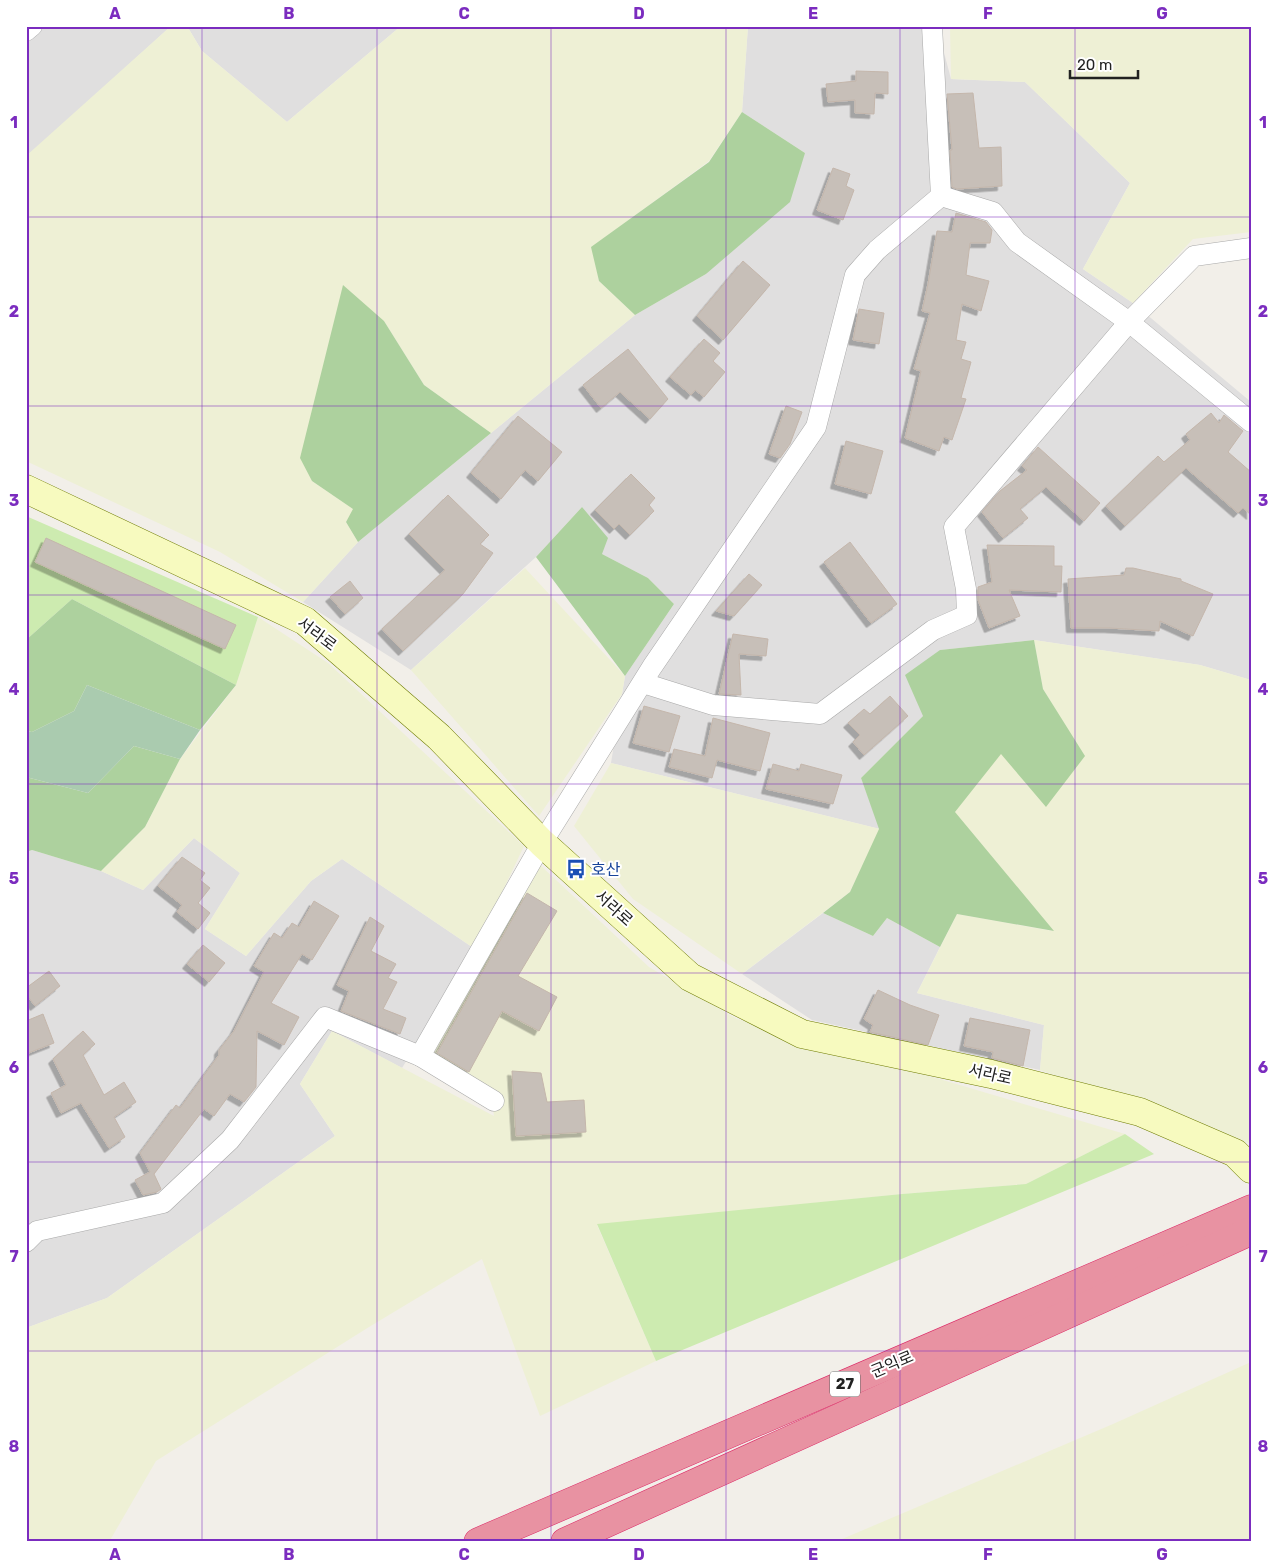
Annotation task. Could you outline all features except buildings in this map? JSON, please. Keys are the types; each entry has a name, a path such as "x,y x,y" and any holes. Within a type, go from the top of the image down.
{"highway":[{"name":"군익로","path":"565,1542 1233,1232 1251,1209"},
{"name":"군익로","path":"478,1542 1233,1232"}],"street":[{"path":"26,30 32,26"},
{"path":"932,26 941,196"},
{"path":"941,196 993,212 1017,242 1129,322 1251,422"},
{"path":"420,1056 542,843 652,667 816,427 855,275 877,250 941,196"},
{"path":"643,683 713,705 820,714 933,630 966,616 966,589 954,527 1129,322 1194,256 1251,248"},
{"name":"서라로","path":"26,489 305,621 439,737 542,843 690,977 802,1034 991,1074 1140,1112 1235,1153 1251,1168"},
{"path":"26,1242 37,1231 163,1203 230,1140 325,1017 420,1056 494,1101"}],"shaded area":[{"path":"26,26 171,26 27,157"},
{"path":"187,26 401,26 287,122 202,51"},
{"path":"748,26 937,26 951,79 1025,82 1130,183 1083,269 1133,303 1251,402 1251,680 1200,665 1034,640 940,650 923,716 861,778 880,829 611,763 625,676 674,604 648,578 602,554 582,507 536,557 411,670 303,602 358,542 635,315 706,274 805,153 742,112"},
{"path":"194,838 240,873 205,929 246,956 311,881 342,859 475,949 402,1068 332,1031 300,1084 335,1136 107,1298 26,1328 26,851 32,850 101,871 143,890"},
{"path":"823,913 873,936 887,918 940,947 917,993 1044,1025 1040,1070 812,1020 742,974"}],"green space":[{"path":"171,26 187,26 202,51 287,122 401,26 748,26 742,112 709,161 592,247 599,281 635,315 491,433 424,385 384,321 312,481 354,509 346,522 358,542 303,602 220,552 26,461 26,156"},
{"path":"950,26 1251,26 1251,232 1193,239 1133,303 1083,269 1130,183 1025,82 951,79"},
{"path":"742,112 805,153 790,202 706,274 635,315 599,281 591,247 709,162"},
{"path":"343,285 384,321 424,385 491,433 358,542 346,522 353,509 312,481 300,458"},
{"path":"582,507 608,538 602,554 648,578 674,604 625,676 536,557"},
{"path":"26,516 258,617 236,685 72,599 26,640"},
{"path":"525,568 625,676 622,694 539,816 411,670"},
{"path":"72,599 236,685 200,730 87,685 74,711 32,732 26,731 26,640"},
{"path":"258,617 328,663 524,846 475,949 342,859 311,881 246,956 205,929 240,873 194,838 143,890 101,871 145,827 180,759 236,685"},
{"path":"1034,640 1200,665 1251,680 1251,980 1248,991 1251,996 1251,1144 1040,1070 1044,1025 917,993 957,914 1053,931 954,812 1001,753 1084,756 1043,689"},
{"path":"1034,640 1043,689 1085,756 1046,807 1001,754 955,812 1054,931 957,914 940,947 887,918 873,936 823,913 850,892 879,829 861,778 923,716 905,675 940,650"},
{"path":"87,685 200,730 180,759 134,746 88,793 26,777 26,731 32,732 74,711"},
{"path":"134,746 180,759 145,827 101,871 32,850 26,852 26,777 88,793"},
{"path":"611,763 880,829 850,892 742,974 633,899 574,826"},
{"path":"540,865 649,967 737,1019 1125,1134 1026,1184 902,1194 597,1225 656,1361 540,1416 482,1259 369,1327 156,1461 109,1542 26,1542 26,1328 107,1298 335,1136 300,1084 332,1031 494,1116 490,1088 428,1056"},
{"path":"1125,1134 1154,1154 656,1361 597,1224 902,1194 1026,1184"},
{"path":"1251,1362 1251,1542 835,1542 1113,1424"}],"place":[{"name":"호산","path":"576,869"}]}
